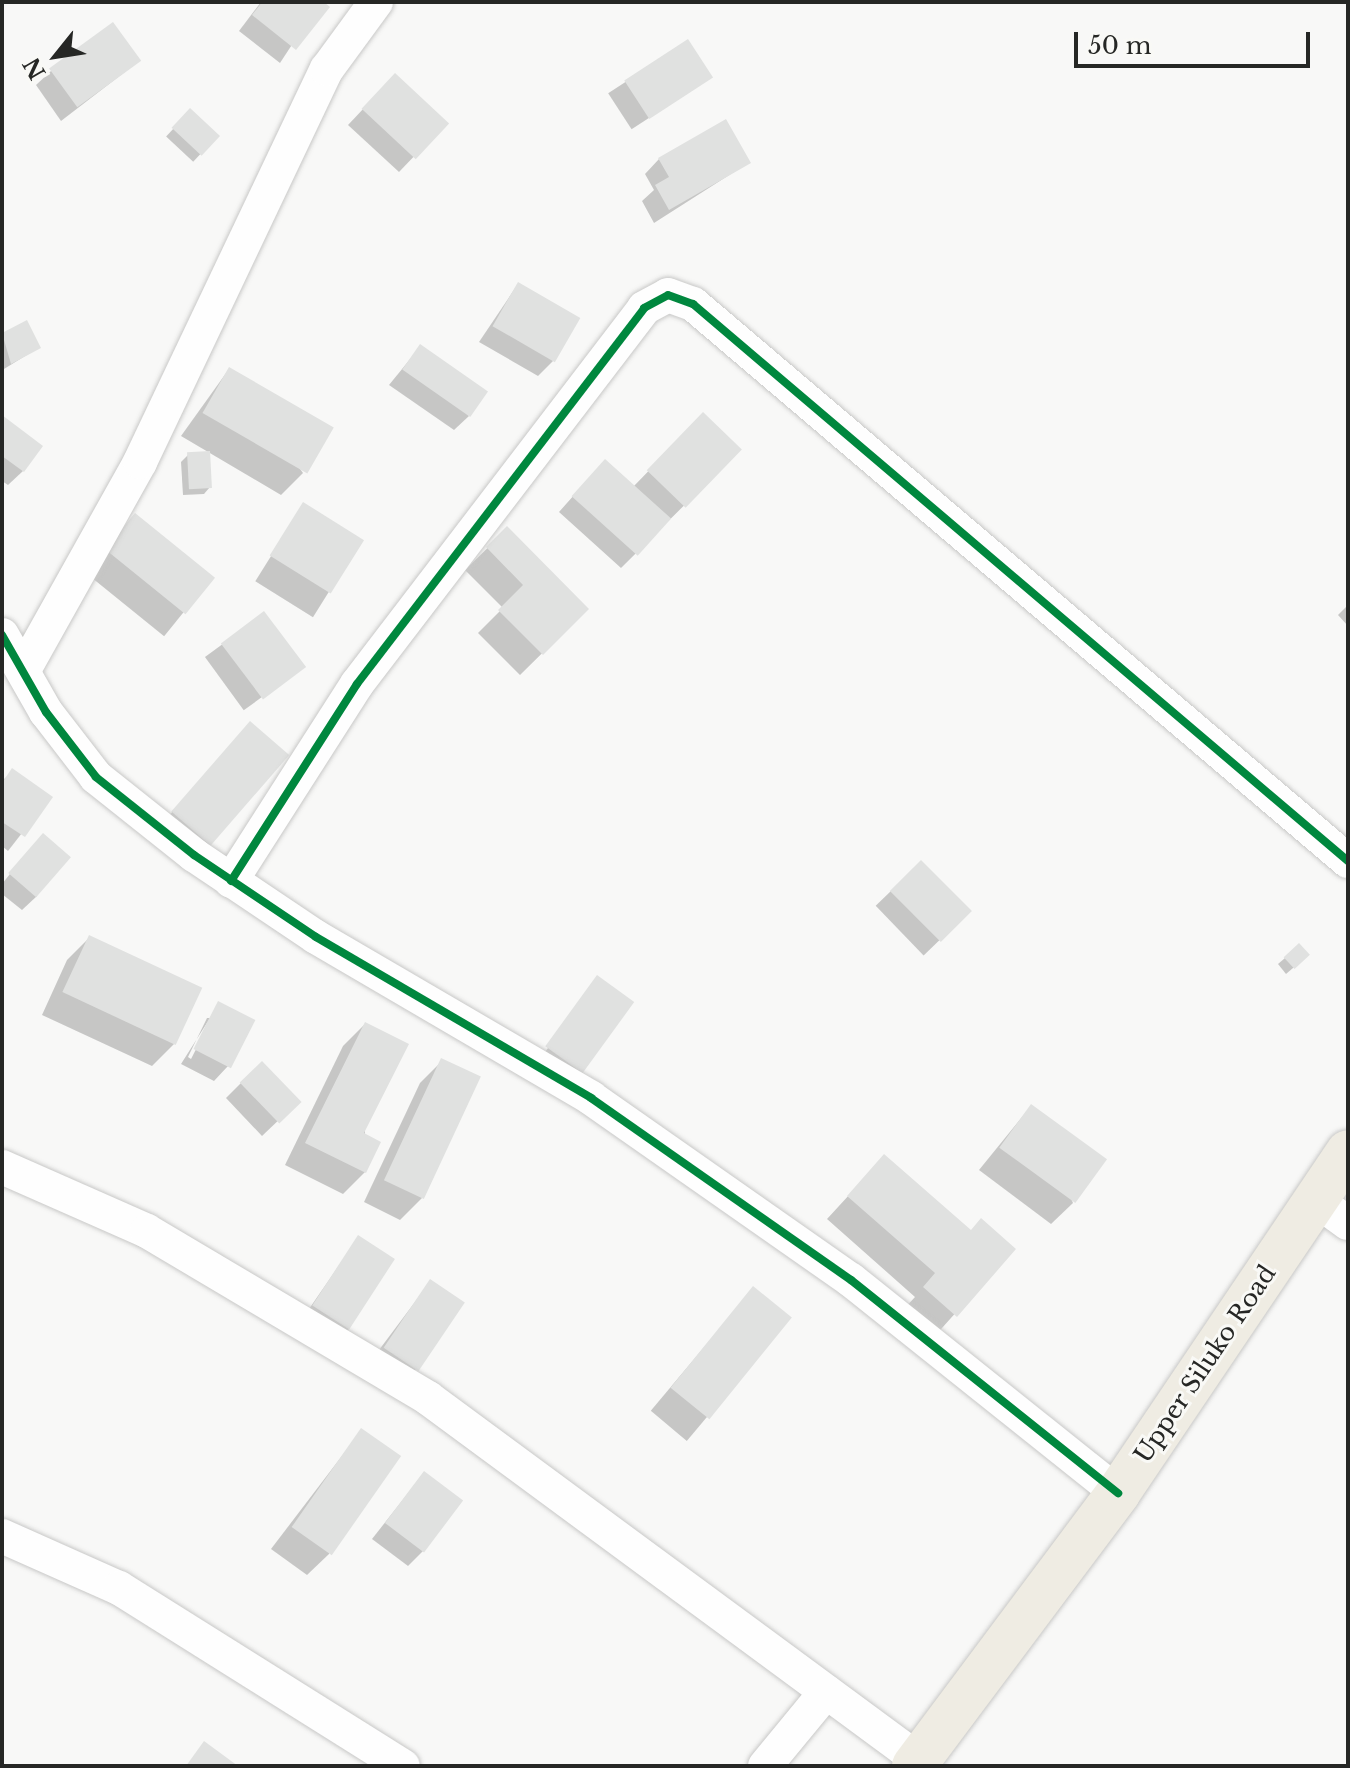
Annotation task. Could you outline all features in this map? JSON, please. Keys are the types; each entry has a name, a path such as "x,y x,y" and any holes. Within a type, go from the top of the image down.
{"main road":[{"name":"Upper Siluko Road","path":"916,1763 1332,1211 1348,1152"}],"street":[{"path":"25,668 140,462 327,69 376,2"},
{"path":"231,881 357,684 644,308 668,295 693,304 1348,861"},
{"path":"2,635 25,668 46,712 96,777 231,881 591,1098 851,1280 1118,1493"},
{"path":"2,1167 147,1231 428,1398 826,1692 916,1763"},
{"path":"2,1536 119,1588 403,1766"},
{"path":"765,1766 826,1692"}],"building":[{"path":"262,2 324,2 330,7 296,50 252,15"},
{"path":"113,22 141,61 77,107 49,68"},
{"path":"688,39 713,78 649,119 624,80"},
{"path":"395,73 449,123 416,159 362,109"},
{"path":"190,108 220,136 202,156 172,128"},
{"path":"726,119 751,163 669,210 655,185 669,177 658,158"},
{"path":"518,282 580,318 555,362 492,326"},
{"path":"27,320 41,348 11,364 2,333"},
{"path":"420,344 488,392 470,417 402,369"},
{"path":"229,367 334,427 307,473 202,413"},
{"path":"703,412 742,450 686,508 647,470"},
{"path":"2,415 43,446 24,472 2,456"},
{"path":"210,451 212,488 189,489 187,452"},
{"path":"605,459 671,519 638,556 572,496"},
{"path":"303,502 364,540 331,594 270,555"},
{"path":"135,513 215,578 185,614 105,550"},
{"path":"507,526 589,609 543,655 498,610 523,585 486,547"},
{"path":"264,611 306,667 263,699 221,643"},
{"path":"250,721 289,755 211,846 171,812"},
{"path":"12,768 53,797 25,837 2,822 2,783"},
{"path":"43,833 71,857 36,897 8,873"},
{"path":"921,860 972,911 941,942 890,891"},
{"path":"89,935 202,988 176,1045 62,992"},
{"path":"1299,943 1310,955 1295,969 1284,957"},
{"path":"597,975 634,1002 582,1073 545,1046"},
{"path":"218,1001 255,1020 231,1068 193,1049"},
{"path":"365,1022 409,1044 364,1133 381,1142 366,1173 305,1143"},
{"path":"441,1058 481,1077 424,1199 384,1180"},
{"path":"262,1061 302,1102 279,1124 240,1083"},
{"path":"1031,1104 1107,1159 1075,1203 999,1148"},
{"path":"884,1154 971,1230 981,1218 1016,1249 957,1317 923,1287 935,1273 847,1196"},
{"path":"358,1235 395,1259 349,1329 312,1305"},
{"path":"430,1279 465,1302 418,1371 384,1348"},
{"path":"753,1286 792,1317 709,1419 671,1388"},
{"path":"361,1428 401,1456 332,1555 292,1527"},
{"path":"424,1471 463,1500 424,1552 385,1523"},
{"path":"204,1741 238,1766 186,1766"}],"cycle path":[{"path":"231,881 357,684 644,308 668,295 693,304 1348,861"},
{"path":"2,635 46,712 96,777 194,855 316,937 591,1098 851,1280 1118,1493"}]}
